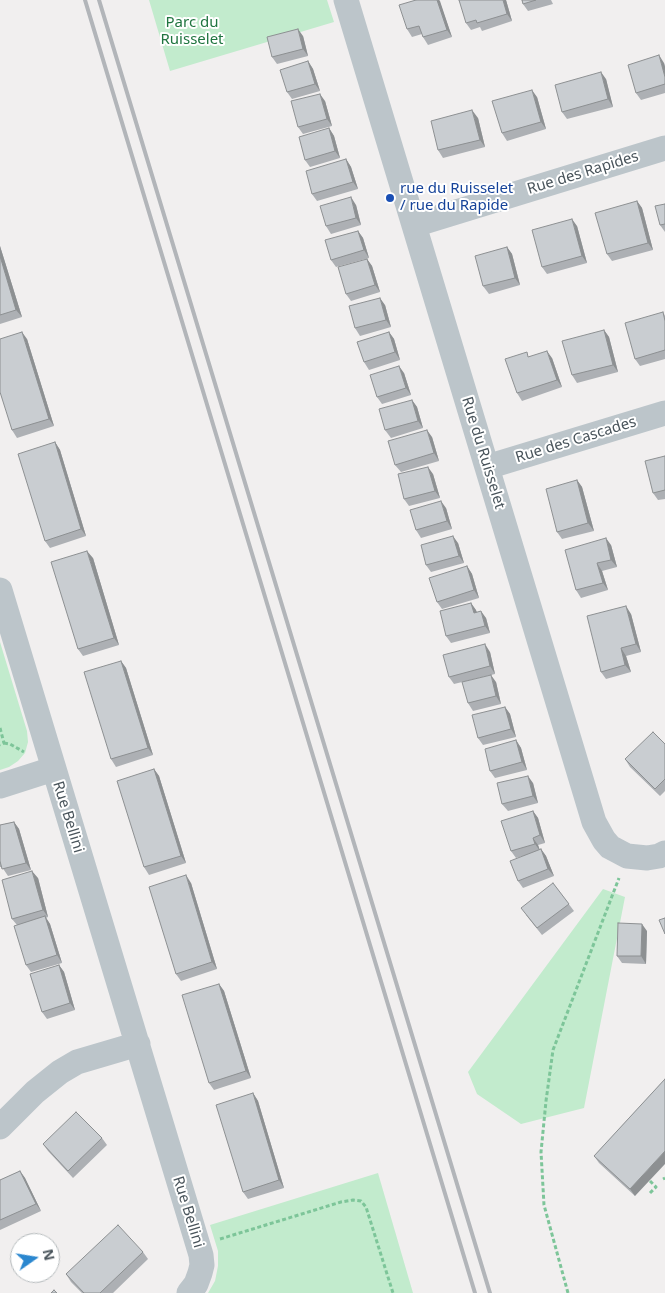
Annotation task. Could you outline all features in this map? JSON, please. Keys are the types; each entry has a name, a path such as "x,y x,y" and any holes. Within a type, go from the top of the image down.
{"street":[{"name":"Rue du Ruisselet","path":"346,0 594,822 610,847 627,856"},
{"name":"Rue des Rapides","path":"414,225 665,148"},
{"name":"Rue des Cascades","path":"487,468 665,413"},
{"name":"Rue Bellini","path":"0,590 201,1255 202,1265 200,1273 190,1293"},
{"path":"0,786 54,769"},
{"path":"627,856 646,858 665,853"},
{"path":"0,1127 35,1092 60,1072 77,1062 138,1044"}],"path":[{"path":"0,728 4,743"},
{"path":"0,745 4,743 10,744 25,753"},
{"path":"568,1293 544,1205 541,1152 546,1101 553,1050 627,856"},
{"path":"650,1181 656,1187 650,1193"},
{"path":"214,1241 341,1202 361,1201 366,1207 393,1293"}],"green space":[{"name":"Parc du Ruisselet","path":"149,0 327,0 334,22 170,71"},
{"path":"0,642 27,731 28,742 25,753 18,761 0,770"},
{"path":"603,889 625,897 584,1108 521,1124 477,1094 468,1072"},
{"path":"378,1173 413,1293 208,1293 215,1281 218,1266 218,1251 210,1225"}],"building":[{"path":"416,0 437,0 447,30 423,37 419,26 407,29 399,5"},
{"path":"459,0 503,0 507,14 477,23 476,20 466,23"},
{"path":"522,0 536,0 523,4"},
{"path":"298,29 303,49 272,57 267,37"},
{"path":"659,55 665,84 636,93 628,65"},
{"path":"308,61 315,84 287,92 280,70"},
{"path":"601,72 608,99 562,112 555,85"},
{"path":"532,90 541,122 502,133 492,101"},
{"path":"320,94 327,119 298,127 291,101"},
{"path":"472,110 480,140 438,150 431,121"},
{"path":"329,128 335,151 305,160 299,137"},
{"path":"346,159 353,182 312,194 306,171"},
{"path":"351,197 356,218 326,226 320,206"},
{"path":"637,201 648,243 607,254 595,213"},
{"path":"665,204 665,224 660,225 655,206"},
{"path":"572,219 582,256 542,267 532,230"},
{"path":"358,231 364,250 331,260 325,240"},
{"path":"507,247 515,278 483,286 475,256"},
{"path":"0,256 16,310 0,315"},
{"path":"367,259 375,285 346,294 338,267"},
{"path":"380,298 386,320 355,328 349,306"},
{"path":"663,312 665,321 665,350 635,359 625,323"},
{"path":"604,330 613,365 572,375 562,341"},
{"path":"22,332 49,419 12,430 0,392 0,339"},
{"path":"389,332 395,352 364,362 357,342"},
{"path":"547,351 557,380 517,393 505,359 527,352 528,357"},
{"path":"399,366 406,388 377,397 370,375"},
{"path":"412,400 418,421 385,430 379,409"},
{"path":"427,430 434,453 395,465 388,441"},
{"path":"55,442 81,529 45,541 18,454"},
{"path":"665,456 665,490 653,493 645,461"},
{"path":"428,467 435,491 404,499 398,474"},
{"path":"577,480 588,523 557,532 546,489"},
{"path":"441,501 447,521 416,530 410,510"},
{"path":"453,536 459,556 426,565 421,545"},
{"path":"606,538 611,560 597,563 603,583 576,590 565,550"},
{"path":"87,551 114,638 78,649 51,562"},
{"path":"467,566 474,590 437,602 429,578"},
{"path":"471,603 474,613 481,611 485,626 446,636 440,611"},
{"path":"626,606 636,644 621,648 625,665 601,672 587,616"},
{"path":"485,644 490,666 449,677 443,655"},
{"path":"121,661 148,748 111,759 84,672"},
{"path":"491,675 496,696 468,703 462,682"},
{"path":"505,707 511,729 478,738 472,715"},
{"path":"653,732 665,744 665,779 655,789 625,759"},
{"path":"516,740 522,762 490,771 485,749"},
{"path":"154,769 181,856 144,867 117,781"},
{"path":"528,776 533,796 502,804 497,783"},
{"path":"533,811 540,835 533,838 535,844 511,851 501,821"},
{"path":"14,822 26,863 2,869 0,861 0,825"},
{"path":"541,849 548,869 518,881 510,861"},
{"path":"32,871 43,910 12,919 2,880"},
{"path":"186,875 212,962 176,974 149,887"},
{"path":"553,883 569,904 537,928 521,908"},
{"path":"45,916 57,955 26,965 14,926"},
{"path":"665,918 665,934 659,920"},
{"path":"618,923 642,924 641,956 617,956"},
{"path":"59,965 70,1003 42,1012 30,974"},
{"path":"219,984 246,1071 209,1083 182,995"},
{"path":"665,1079 665,1151 630,1189 594,1156"},
{"path":"253,1093 279,1180 243,1192 216,1105"},
{"path":"76,1112 102,1138 68,1171 43,1144"},
{"path":"20,1171 36,1204 0,1220 0,1180"},
{"path":"118,1225 143,1252 100,1293 84,1293 66,1274"}],"railway":[{"path":"85,0 475,1293"},
{"path":"99,0 490,1293"}],"place":[{"name":"rue du Ruisselet / rue du Rapide","path":"390,198"}]}
